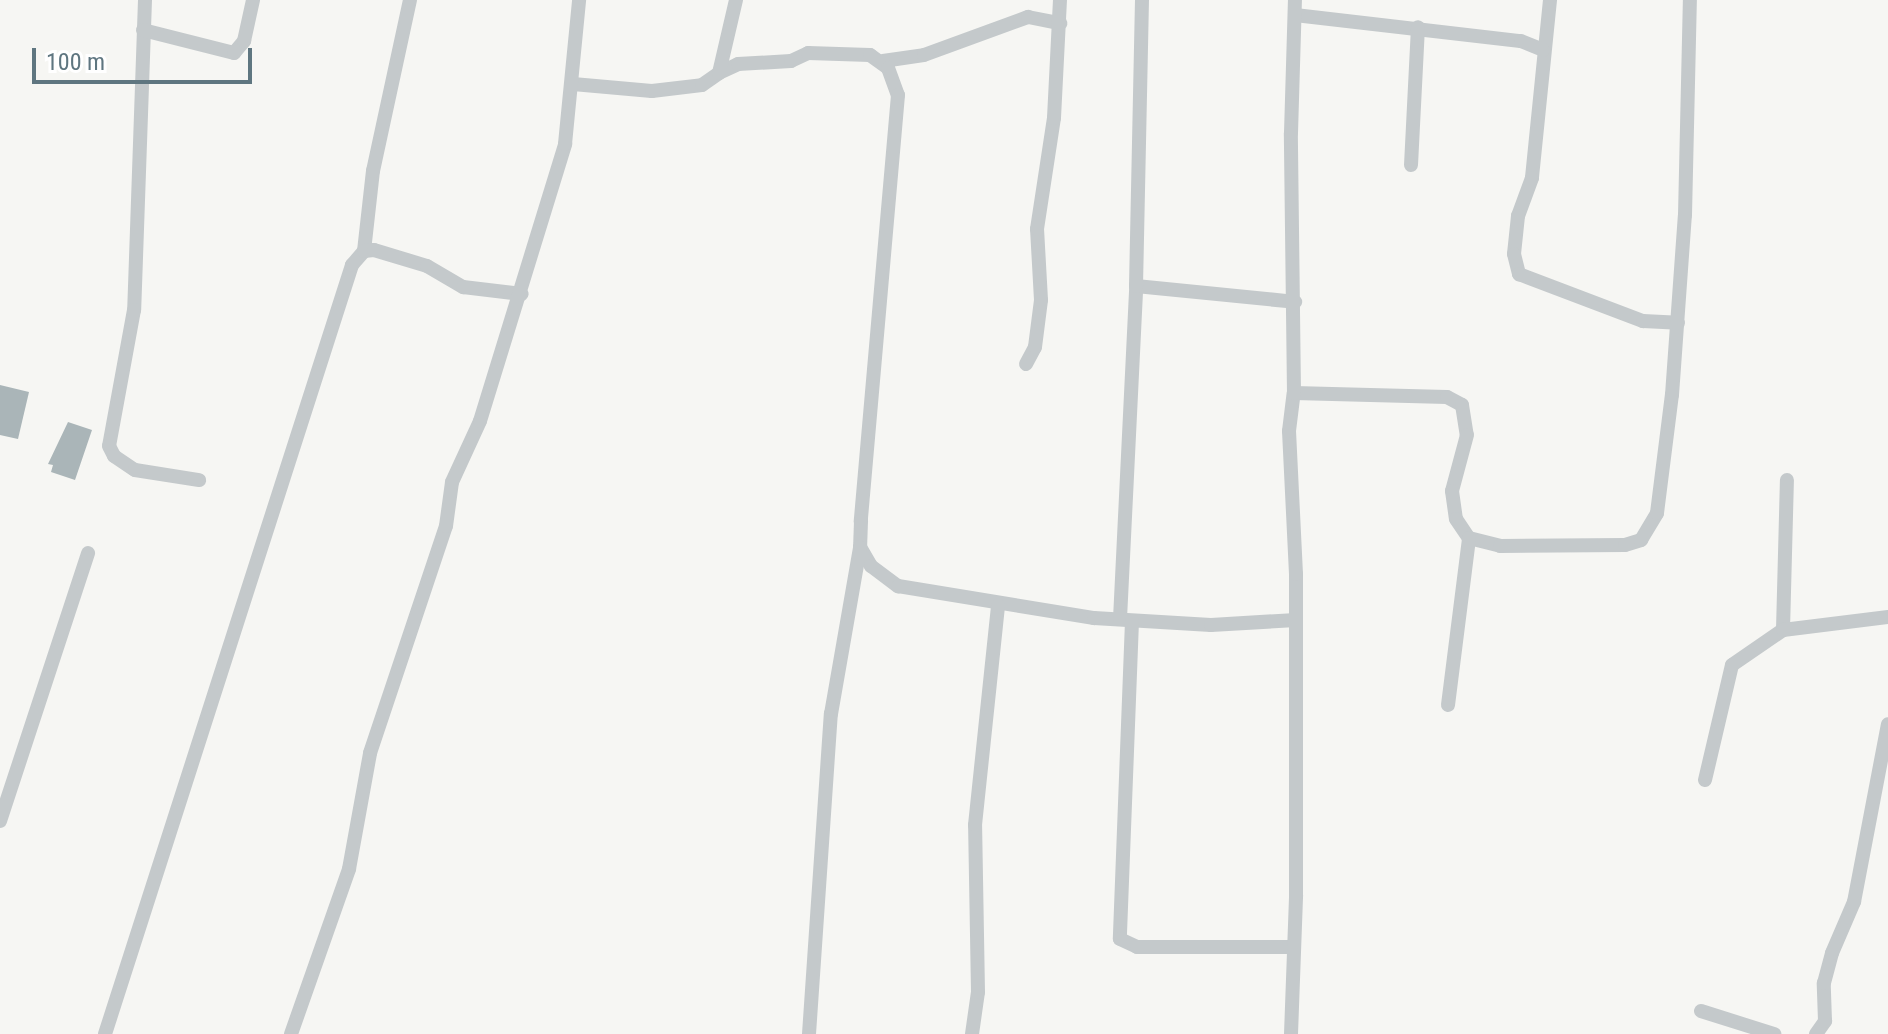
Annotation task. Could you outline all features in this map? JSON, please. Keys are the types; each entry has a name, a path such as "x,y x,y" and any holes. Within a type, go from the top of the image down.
{"street":[{"path":"145,0 134,310 109,446 114,456 135,470 199,480"},
{"path":"143,30 234,53 244,41 253,0"},
{"path":"105,1034 352,265 364,251 373,171 410,0"},
{"path":"291,1034 349,869 370,753 446,526 452,482 480,421 522,294 565,144 579,0"},
{"path":"719,73 736,0"},
{"path":"1026,364 1035,347 1041,300 1037,229 1054,118 1060,0"},
{"path":"1142,0 1120,939 1137,947 1294,947"},
{"path":"1550,0 1532,178 1518,216 1514,254 1519,274 1643,321 1678,323"},
{"path":"1294,393 1447,397 1462,405 1467,435 1452,491 1456,519 1469,538 1500,546 1625,545 1652,529 1678,323 1690,0"},
{"path":"1291,1034 1296,620 1289,431 1294,393 1291,133 1295,8 1521,41 1543,50"},
{"path":"573,84 684,89 738,64 791,61 819,52 883,61 924,55 1028,17 1060,23"},
{"path":"1411,165 1418,27"},
{"path":"809,1034 831,714 860,547 898,95 883,61"},
{"path":"364,251 427,266 463,287 522,294"},
{"path":"1136,286 1295,302"},
{"path":"1783,630 1787,480"},
{"path":"1448,705 1469,538"},
{"path":"860,547 871,566 898,586 998,605 1126,620 1211,625 1296,620"},
{"path":"0,821 88,553"},
{"path":"972,1034 978,992 975,825 998,605"},
{"path":"1705,780 1726,674 1783,630 1888,617"},
{"path":"1816,1034 1825,1021 1824,983 1832,953 1854,902 1888,724"},
{"path":"1701,1011 1774,1034"}],"building":[{"path":"0,385 29,392 18,439 0,435"},
{"path":"68,422 92,430 75,480 51,472 53,465 48,464"}]}
